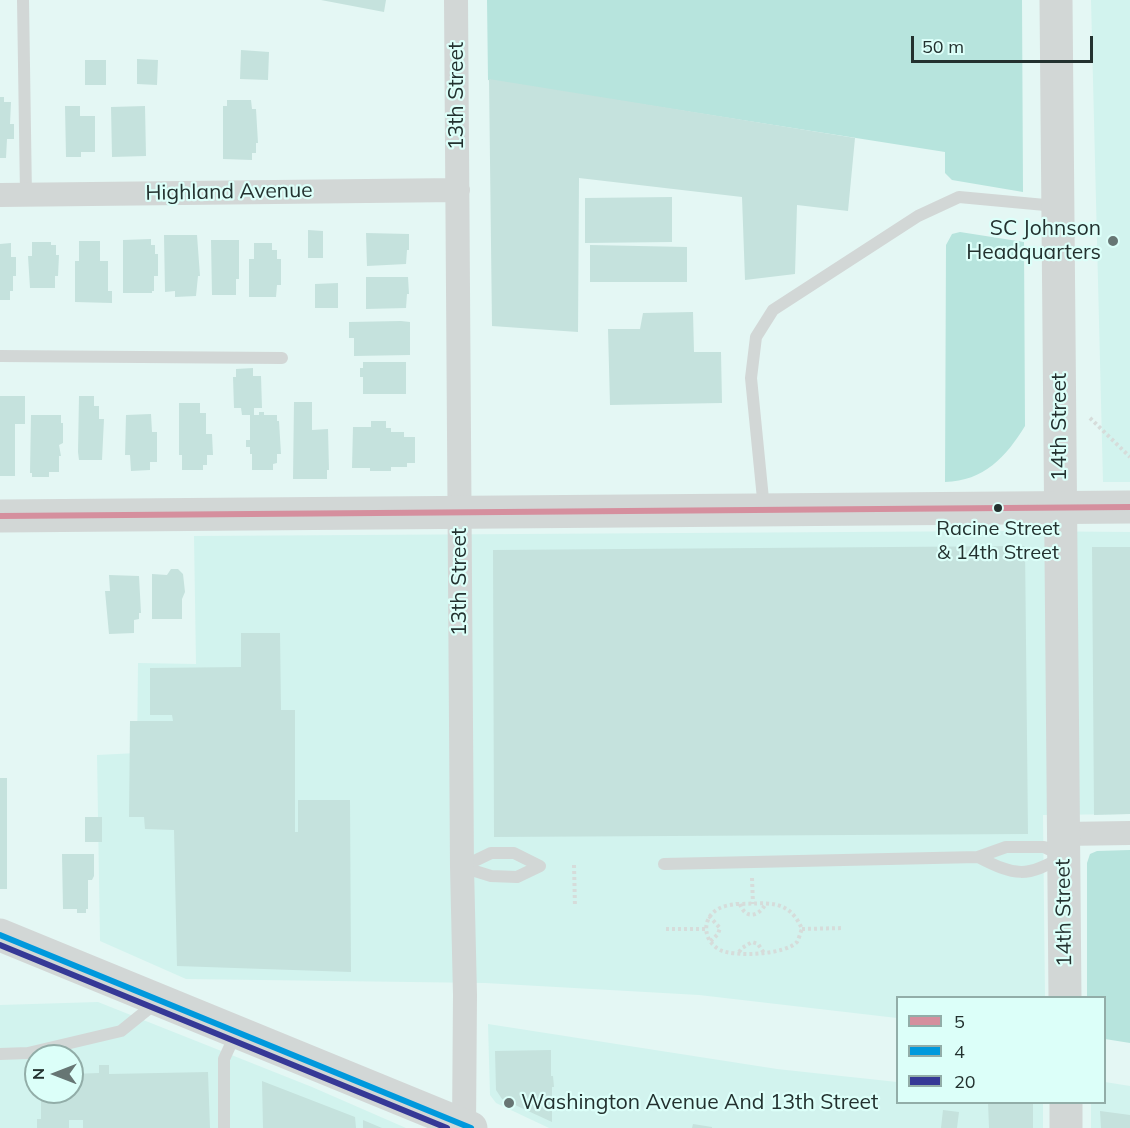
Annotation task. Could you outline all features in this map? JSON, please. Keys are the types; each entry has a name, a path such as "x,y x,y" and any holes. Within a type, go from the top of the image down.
{"main road":[{"name":"14th Street","path":"1056,0 1065,996"},
{"path":"0,516 1130,507"},
{"path":"0,934 466,1127"},
{"path":"1066,1104 1066,1128"}],"street":[{"name":"13th Street","path":"456,0 466,1127"},
{"name":"Highland Avenue","path":"0,195 458,190"},
{"path":"1063,845 1130,833"}],"lane":[{"path":"23,0 26,195"},
{"path":"764,510 751,378 756,337 773,310 918,216 959,197 1059,206"},
{"path":"0,356 282,358"},
{"path":"664,864 978,857 1006,847 1063,845"},
{"path":"978,857 1006,871 1033,871 1044,868 1063,845"},
{"path":"491,853 514,853 540,866 517,877 491,876 462,867 491,853"},
{"path":"0,1054 27,1053 121,1031 159,1000"},
{"path":"224,1128 224,1059 237,1032"}],"path":[{"path":"1090,418 1130,457"},
{"path":"752,862 753,904"},
{"path":"574,865 575,907"},
{"path":"740,904 742,911 754,916 765,905"},
{"path":"753,904 781,905 791,911 802,929 798,942 786,950 764,954 721,951 710,942 705,929 710,916 718,908 753,904"},
{"path":"710,916 720,928 718,934 710,942"},
{"path":"802,929 844,928"},
{"path":"666,929 705,929"},
{"path":"738,953 752,942 758,944 764,954"}],"shaded area":[{"name":"SC Johnson Headquarters","path":"1091,0 1130,0 1130,482 1103,482"},
{"path":"1130,532 1130,814 1043,815 1045,996 896,996 896,1018 699,995 485,983 186,979 100,941 97,755 137,753 138,663 196,664 194,536"},
{"path":"98,1002 312,1087 406,1128 0,1128 0,1005"},
{"path":"488,1024 777,1069 896,1082 896,1104 1043,1104 1043,1128 549,1128 496,1103 490,1095"},
{"path":"1106,1082 1130,1086 1130,1128 1091,1128 1091,1104 1106,1104"}],"green space":[{"path":"487,0 1022,0 1023,192 952,180 945,173 945,152 488,80"},
{"path":"960,232 1024,242 1025,426 1010,448 993,465 971,477 945,482 946,245 952,234"},
{"path":"1130,850 1130,1043 1106,1039 1106,996 1087,996 1087,863 1090,854 1097,851"}],"building":[{"path":"321,0 386,0 384,12"},
{"path":"241,50 269,52 268,80 240,79"},
{"path":"137,59 158,60 157,85 137,84"},
{"path":"85,60 106,60 106,85 85,85"},
{"path":"489,79 855,138 848,211 797,205 795,274 745,280 742,197 579,178 578,332 492,326"},
{"path":"0,97 4,97 4,102 11,102 10,124 14,124 14,139 7,139 6,158 0,158"},
{"path":"227,100 251,100 252,109 256,109 258,143 256,143 256,153 252,153 252,160 223,159 223,106 227,106"},
{"path":"65,106 80,106 80,116 95,116 95,152 81,152 81,157 66,157"},
{"path":"145,106 146,156 112,157 111,107"},
{"path":"672,197 672,242 585,243 585,198"},
{"path":"308,230 323,231 323,258 308,258"},
{"path":"366,233 409,234 406,264 367,266"},
{"path":"164,235 197,235 200,276 198,276 196,296 175,297 175,291 165,292"},
{"path":"151,239 151,245 155,245 155,254 158,254 158,276 154,276 154,291 152,293 123,293 123,240"},
{"path":"211,240 239,240 239,279 236,279 236,295 212,295"},
{"path":"79,241 100,241 100,261 108,261 108,291 112,291 112,303 75,302 75,261 79,261"},
{"path":"32,242 51,242 51,245 56,245 56,255 59,255 55,288 30,288 28,256 32,256"},
{"path":"11,243 11,257 16,257 16,276 13,276 13,291 10,291 10,300 0,300 0,244"},
{"path":"254,243 272,243 272,250 277,250 277,259 281,259 281,285 277,285 276,297 249,297 249,259 254,259"},
{"path":"590,245 687,247 687,282 590,282"},
{"path":"366,277 408,277 409,294 407,294 406,308 366,309"},
{"path":"338,283 338,308 315,308 315,284"},
{"path":"693,312 694,352 721,352 722,403 610,405 608,329 640,329 643,313"},
{"path":"349,322 410,322 410,355 354,356 354,338 349,338"},
{"path":"363,362 406,362 406,394 363,394 363,377 360,377 360,368 363,368"},
{"path":"253,368 253,376 261,376 262,408 254,408 254,415 264,412 264,415 277,415 277,421 279,421 281,454 277,454 277,463 273,464 273,470 252,470 252,454 250,454 250,447 246,447 246,440 250,440 250,415 242,415 241,408 234,408 233,377 236,377 236,369"},
{"path":"0,396 25,396 25,424 15,424 15,476 0,476"},
{"path":"79,396 94,396 94,406 99,406 99,419 104,419 102,460 79,460"},
{"path":"294,402 312,402 312,430 328,429 329,470 327,470 327,479 293,479"},
{"path":"179,403 200,403 200,413 206,413 206,434 212,434 213,455 207,455 207,465 203,465 203,470 182,470 182,455 179,455"},
{"path":"151,414 152,432 157,432 157,462 150,462 150,470 131,471 130,455 125,455 126,415"},
{"path":"31,415 61,415 63,443 59,445 61,456 59,456 59,472 49,472 49,477 32,477 30,473"},
{"path":"371,421 386,421 386,428 391,428 391,432 404,432 404,437 415,437 415,463 407,463 407,467 391,467 391,471 352,468 353,427 371,427"},
{"path":"1025,546 1028,834 494,837 493,550"},
{"path":"1092,547 1130,547 1130,814 1094,815"},
{"path":"171,569 178,569 183,574 185,592 182,599 182,619 152,619 152,574 167,575"},
{"path":"109,575 139,576 141,613 139,613 139,619 134,620 134,633 109,634 105,591 110,591"},
{"path":"241,633 280,633 281,710 295,710 295,832 298,832 298,800 350,800 351,972 177,966 174,830 145,829 144,817 129,817 130,721 173,721 172,715 150,715 150,668 241,667"},
{"path":"0,778 7,778 7,889 0,889"},
{"path":"85,817 102,817 102,842 85,842"},
{"path":"62,854 94,854 94,876 92,880 88,880 86,913 77,913 77,909 63,909"},
{"path":"551,1050 551,1076 553,1076 554,1087 552,1087 552,1122 502,1099 496,1090 495,1051"},
{"path":"99,1065 109,1065 109,1074 208,1072 210,1128 83,1128 83,1120 69,1120 69,1128 37,1128 37,1119 41,1119 41,1104 84,1104 84,1074 99,1073"},
{"path":"262,1081 355,1117 356,1128 263,1128"},
{"path":"988,1104 1033,1104 1033,1128 989,1128"},
{"path":"943,1110 959,1112 957,1128 941,1128"},
{"path":"1100,1111 1130,1115 1130,1128 1101,1128"},
{"path":"363,1120 382,1128 363,1128"},
{"path":"693,1124 712,1127 712,1128 692,1128"}],"transit line":[{"name":"5","path":"0,516 1130,507"},
{"name":"4","path":"0,935 471,1128"},
{"name":"20","path":"0,945 447,1128"}],"place":[{"name":"SC Johnson Headquarters","path":"1113,241"},
{"name":"Racine Street & 14th Street","path":"998,508"},
{"name":"Washington Avenue And 13th Street","path":"509,1103"}]}
